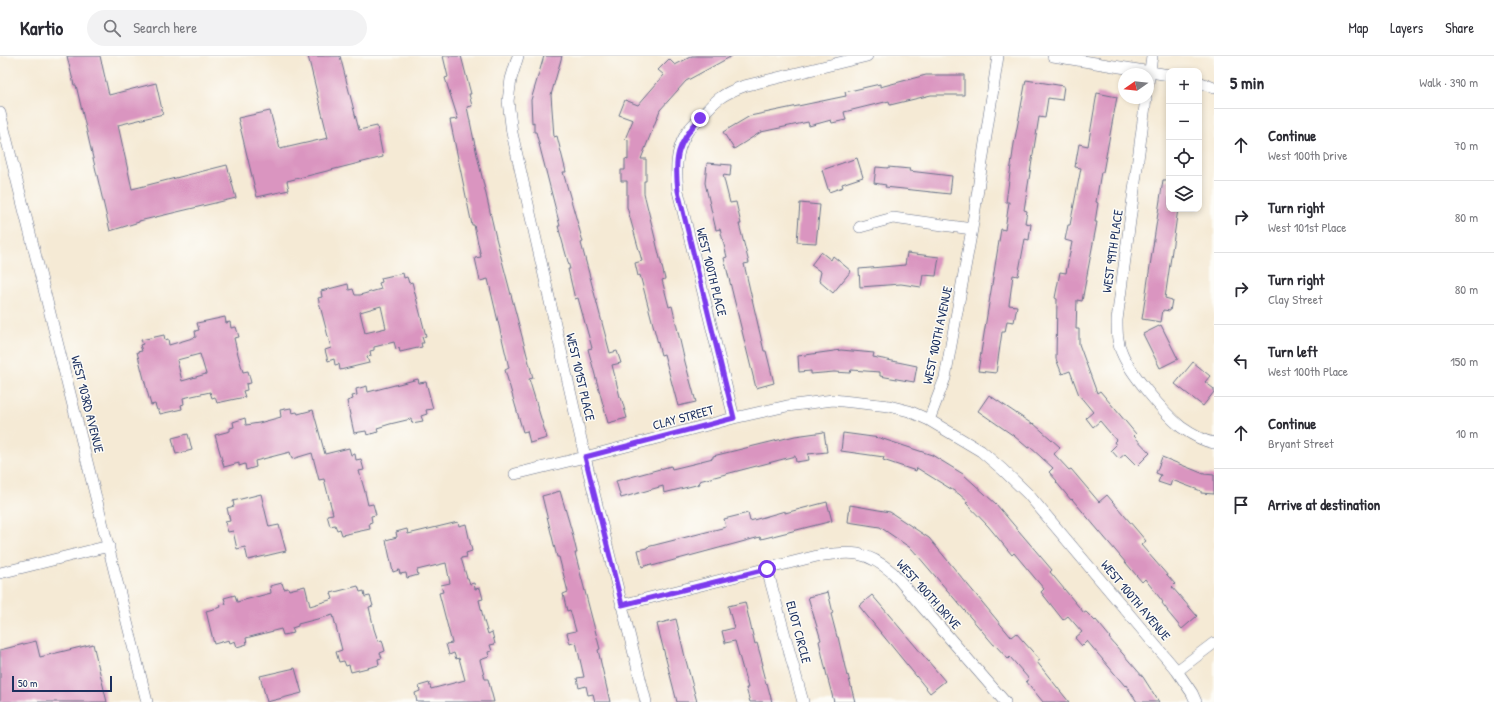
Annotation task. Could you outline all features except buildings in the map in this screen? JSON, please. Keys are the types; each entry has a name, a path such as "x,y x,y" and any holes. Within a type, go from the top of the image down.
{"street":[{"name":"WEST 101ST PLACE","path":"518,56 508,101 509,114 585,457 646,702"},
{"name":"WEST 100TH PLACE","path":"734,418 678,191 676,166 679,150 686,134 711,104 729,92 744,86 867,56"},
{"name":"WEST 100TH AVENUE","path":"998,56 972,229 945,378 929,420 981,451 1028,494 1177,670 1196,702"},
{"path":"1053,56 1126,68"},
{"path":"1150,68 1152,56"},
{"path":"1154,73 1166,75"},
{"path":"1202,83 1214,88"},
{"name":"WEST 99TH PLACE","path":"1145,104 1117,320 1119,344 1125,361 1137,378 1172,418 1182,427 1199,438 1214,442"},
{"name":"WEST 103RD AVENUE","path":"0,113 148,702"},
{"path":"860,227 893,218 972,229"},
{"name":"CLAY STREET","path":"515,474 734,418 787,406 833,400 889,406 909,411 929,420"},
{"path":"0,573 109,546"},
{"name":"WEST 100TH DRIVE","path":"622,605 817,556 853,553 867,555 880,562 893,573 1005,702"},
{"name":"ELIOT CIRCLE","path":"767,569 803,702"},
{"path":"1177,670 1214,643"}],"route":[{"path":"700,118 686,134 679,150 676,174 678,191 734,418 585,457 622,605 767,569"}]}
